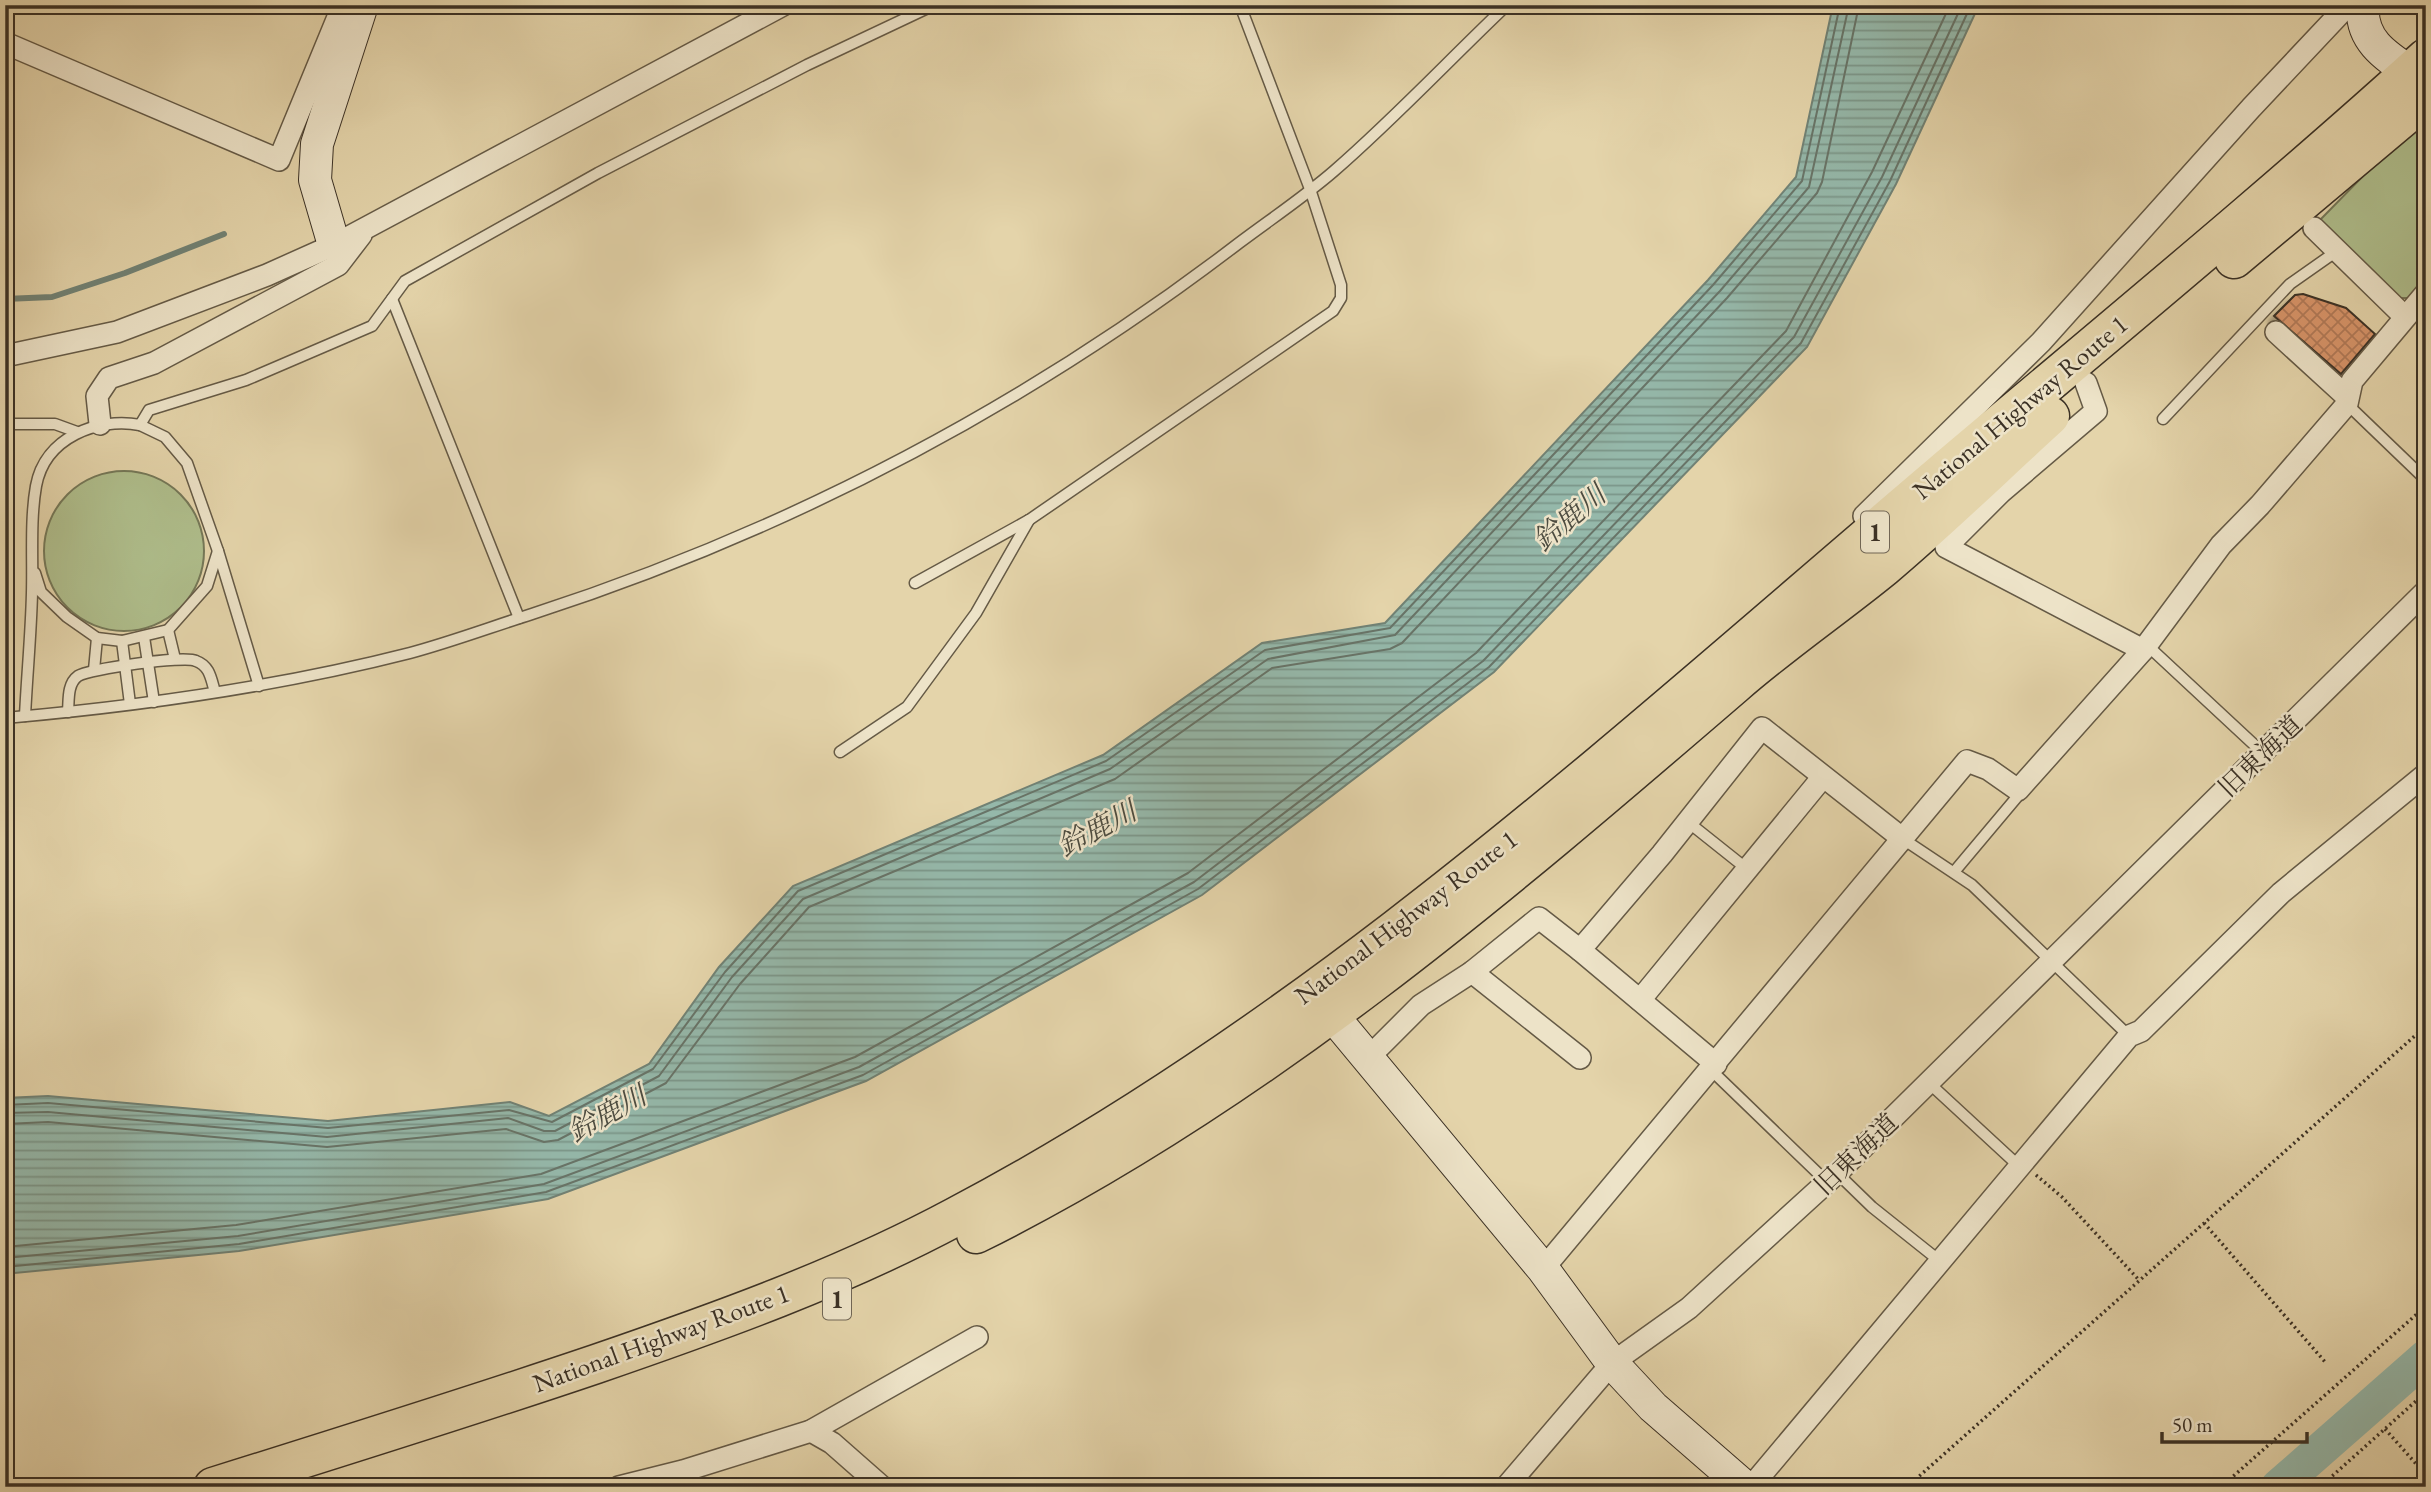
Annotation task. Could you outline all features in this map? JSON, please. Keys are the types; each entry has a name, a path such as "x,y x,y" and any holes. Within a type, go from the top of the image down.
{"highway":[{"name":"National Highway Route 1","path":"297,1487 539,1410 703,1353 875,1283 1075,1184 1153,1137 1322,1003 1482,862 2028,402 2422,78"},
{"name":"National Highway Route 1","path":"213,1487 256,1480 663,1341 863,1261 951,1220 1322,1003 1481,899 1738,681 1885,565 2422,78"}],"street":[{"path":"5,43 279,160 343,5"},
{"path":"334,245 315,180 317,144 362,5"},
{"path":"5,356 117,332 267,275 334,245 783,5"},
{"path":"1704,676 2041,342 2269,88 2348,5"},
{"path":"2363,5 2363,28 2372,41 2386,57 2422,78"},
{"path":"100,424 97,396 109,378 154,363 338,265 367,228"},
{"path":"2314,228 2404,316"},
{"path":"1543,1269 1967,761 1988,769 2018,790 2145,648 2221,545 2260,505 2346,400 2352,381 2426,293"},
{"path":"2276,332 2346,400"},
{"path":"2086,383 2096,411 2001,492 1947,547 2145,648"},
{"name":"旧東海道","path":"1506,1487 1608,1368 1689,1308 1832,1178 2426,591"},
{"path":"1580,950 1688,822 1762,728 1822,778 1903,839"},
{"path":"1751,1487 2129,1036 2141,1031 2281,893 2426,775"},
{"path":"1640,1000 1822,778"},
{"path":"1368,1058 1421,1005 1472,972 1539,918 1640,1000 1714,1067"},
{"path":"1472,972 1580,1058"},
{"path":"1322,1003 1543,1269 1608,1368 1745,1487"},
{"path":"619,1487 683,1471 811,1431 977,1337"},
{"path":"811,1431 832,1443 883,1487"}],"lane":[{"path":"140,425 149,410 246,380 372,326 405,281 598,173 807,65 934,5"},
{"path":"915,583 1029,520 1333,311 1341,298 1341,285 1310,189 1240,5"},
{"path":"5,718 154,702 259,685 409,653 519,618 698,555 905,458 1000,407 1112,335 1333,172 1507,5"},
{"path":"2163,419 2290,284 2337,251"},
{"path":"392,299 519,618"},
{"path":"2346,400 2426,480"},
{"path":"25,716 36,484 58,446 77,432 100,424 121,422 140,425 165,437 187,463 218,551 259,685"},
{"path":"5,424 55,424 77,432"},
{"path":"840,752 907,707 976,613 1029,520"},
{"path":"33,566 41,592 67,617 97,638 122,642 168,630 207,586 218,551"},
{"path":"168,630 175,659"},
{"path":"144,637 154,702"},
{"path":"93,670 97,638"},
{"path":"122,642 130,704"},
{"path":"2145,648 2263,753"},
{"path":"68,712 69,690 76,677 93,670 148,662 194,659 207,667 215,692"},
{"path":"1954,872 2017,797 2018,790"},
{"path":"1688,822 1747,869"},
{"path":"1903,839 1972,885 2129,1036"},
{"path":"1714,1067 1832,1178 1941,1262"},
{"path":"1929,1083 2022,1166"}],"path":[{"path":"1908,1487 2426,1026"},
{"path":"2022,1166 2062,1197 2139,1280"},
{"path":"2204,1223 2326,1363"},
{"path":"2221,1487 2426,1306"},
{"path":"2320,1487 2426,1392"},
{"path":"2385,1429 2426,1475"}],"green space":[{"path":"2426,121 2426,283 2412,298 2396,298 2319,221 2368,171"},
{"path":"124,471 155,477 181,494 198,520 204,551 198,582 181,608 155,625 124,631 93,625 67,608 50,582 44,551 50,520 67,494 93,477"}],"water":[{"name":"鈴鹿川","path":"1833,5 1979,5 1896,184 1807,347 1494,672 1202,895 866,1081 548,1199 239,1251 5,1274 5,1098 48,1096 328,1121 510,1102 549,1116 649,1064 719,967 793,886 1103,755 1262,643 1385,623 1708,280 1796,177"}],"building":[{"path":"2303,294 2346,308 2375,334 2341,374 2274,316 2295,295"}],"waterway":[{"path":"5,299 52,297 125,273 224,234"},
{"path":"2278,1487 2426,1357"}]}
